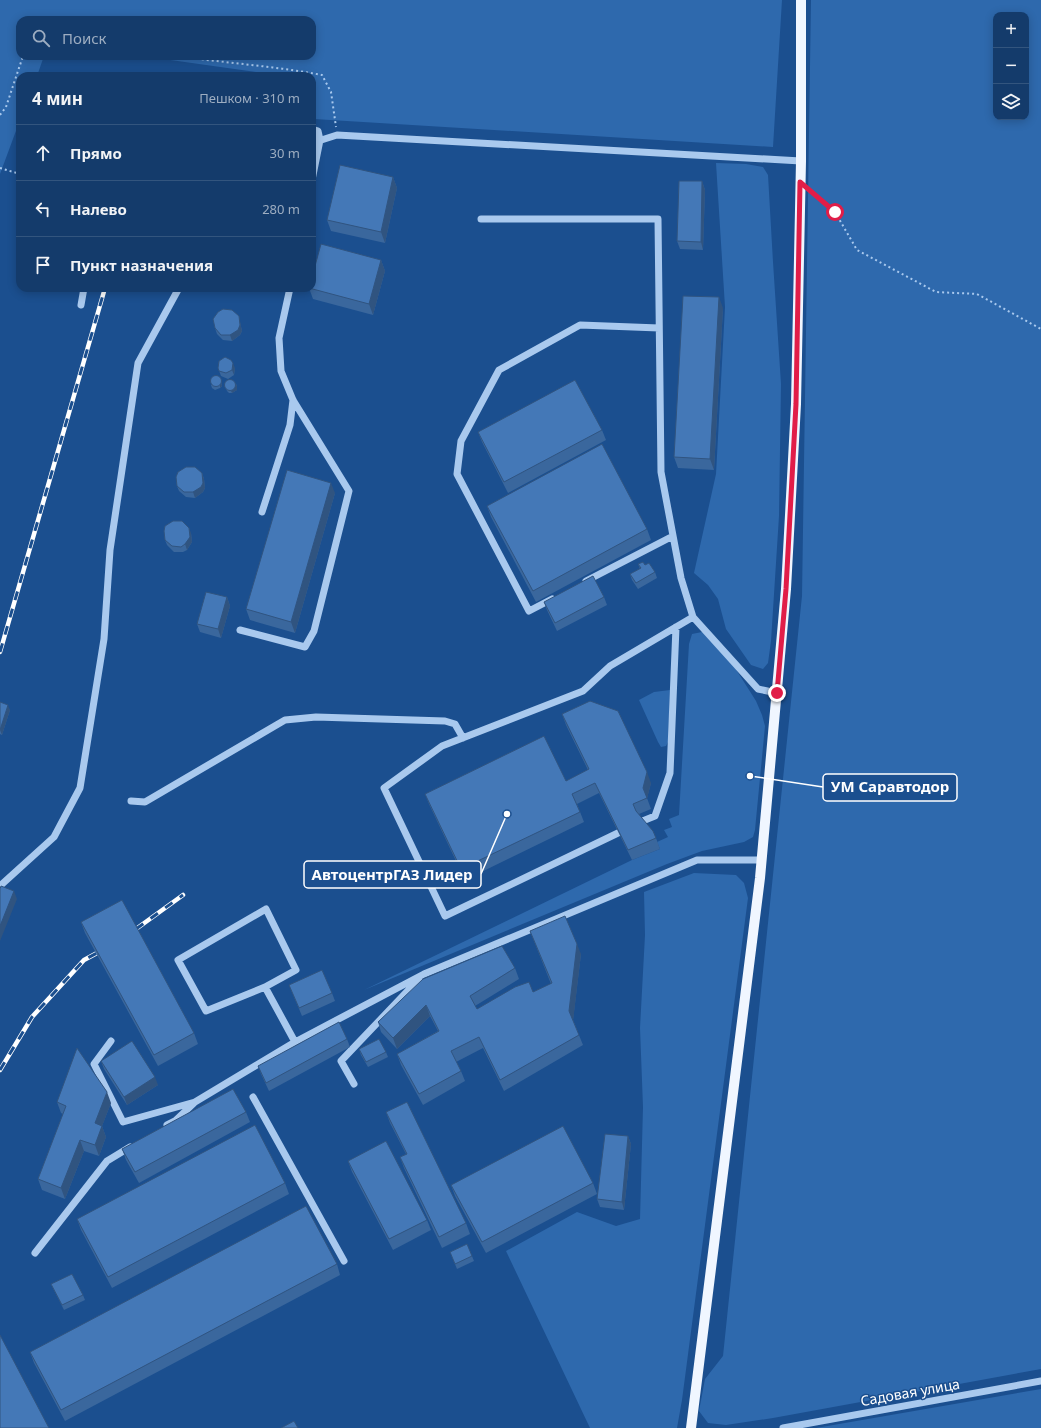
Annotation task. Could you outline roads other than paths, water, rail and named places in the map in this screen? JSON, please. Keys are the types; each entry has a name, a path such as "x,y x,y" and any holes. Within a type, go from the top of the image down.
{"main road":[{"path":"690,1428 761,860 786,589 796,404 801,162 801,0"}],"street":[{"path":"316,130 318,130 320,140 316,160"},
{"path":"316,142 337,135 801,162"},
{"path":"481,219 658,219 661,472 681,578 693,617 758,690 777,693"},
{"path":"81,305 83,292"},
{"path":"0,886 54,836 80,788 104,639 110,550 138,363 177,292"},
{"path":"240,630 305,647 314,631 349,491 293,400 281,371 279,338 289,292"},
{"path":"556,597 529,611 457,474 461,441 499,370 580,325 659,328"},
{"path":"262,512 290,425 293,400"},
{"path":"577,586 673,536"},
{"path":"618,833 445,916 384,788 442,746 583,690 610,666 693,617"},
{"path":"640,822 655,816 670,773 676,627"},
{"path":"130,801 145,802 285,720 316,717 446,721 455,724 463,738"},
{"path":"161,1129 175,1121 195,1102 295,1042 424,974 697,860 761,860"},
{"path":"266,909 296,970 265,988 206,1011 178,960 266,909"},
{"path":"354,1084 341,1061 424,974"},
{"path":"265,988 295,1042"},
{"path":"111,1041 94,1064 123,1122 195,1102"},
{"path":"253,1097 344,1261"},
{"path":"35,1253 107,1161 134,1145"},
{"name":"Садовая улица","path":"783,1428 1041,1381"}],"railway":[{"path":"0,652 104,292"},
{"path":"136,929 183,895"},
{"path":"0,1070 32,1017 84,960 97,953"}],"place":[{"name":"УМ Саравтодор","path":"750,776"},
{"name":"АвтоцентрГАЗ Лидер","path":"507,814"}]}
